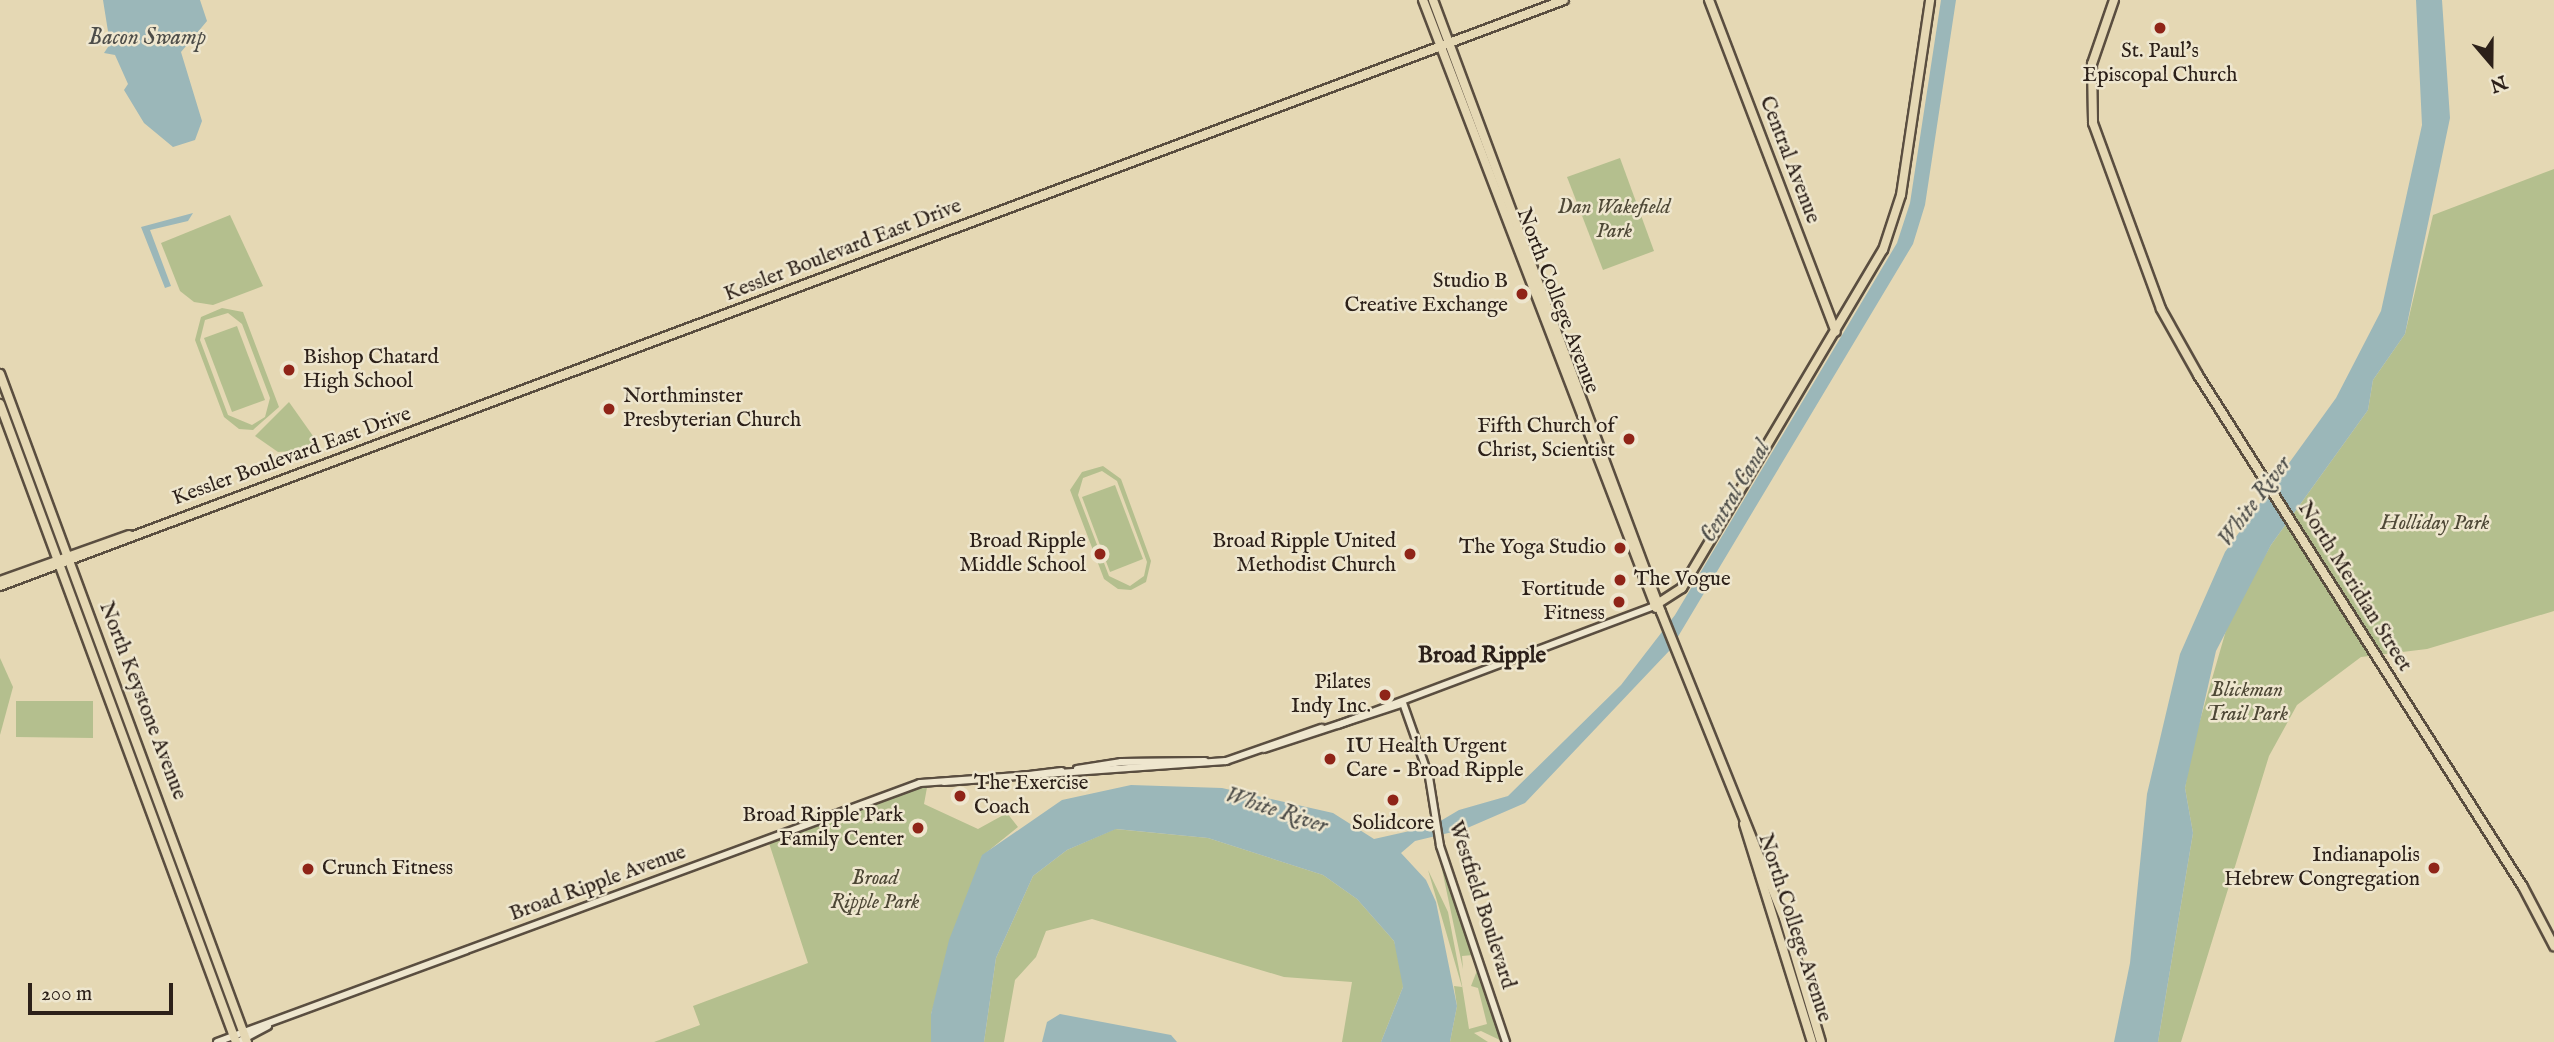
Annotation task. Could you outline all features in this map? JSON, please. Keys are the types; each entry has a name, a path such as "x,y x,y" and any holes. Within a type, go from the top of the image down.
{"main road":[{"name":"North College Avenue","path":"1423,0 1445,45 1660,610 1784,918 1821,1042"},
{"name":"North College Avenue","path":"1433,0 1445,45"},
{"name":"Kessler Boulevard East Drive","path":"0,583 1564,0"},
{"name":"Central Avenue","path":"1709,0 1836,332"},
{"path":"1660,610 1682,588 1879,258 1897,212 1930,0"},
{"name":"North Meridian Street","path":"2114,0 2091,76 2098,145 2166,319 2523,887 2554,946"},
{"name":"North Keystone Avenue","path":"0,374 69,558 241,1039"},
{"name":"North Keystone Avenue","path":"0,404 241,1039"},
{"name":"North College Avenue","path":"1744,824 1812,1042"}],"street":[{"name":"Broad Ripple Avenue","path":"217,1042 241,1039 268,1026 911,786 987,781 1077,769 1207,762 1264,749 1403,703 1660,610"},
{"name":"Westfield Boulevard","path":"1403,703 1429,777 1439,839 1506,1042"}],"green space":[{"name":"Dan Wakefield Park","path":"1620,158 1654,251 1603,270 1567,177"},
{"name":"Holliday Park","path":"2554,169 2554,611 2427,649 2361,657 2297,705 2269,756 2181,1042 2158,1042 2193,833 2185,788 2192,748 2229,620 2271,545 2368,410 2373,380 2405,334 2433,215"},
{"path":"230,215 263,286 213,305 194,302 180,291 161,243"},
{"path":"222,308 243,312 279,407 253,430 239,429 224,417 195,340 201,317","holes":["228,313 242,324 270,398 265,417 252,425 228,415 200,340 205,320"]},
{"path":"237,326 265,400 232,412 204,338"},
{"path":"289,402 318,443 309,450 278,452 255,436"},
{"path":"1103,466 1121,479 1151,561 1146,582 1131,590 1118,589 1104,579 1070,490 1082,472","holes":["1102,471 1117,481 1147,562 1144,576 1130,586 1109,576 1078,495 1083,478"]},
{"path":"1115,485 1143,559 1110,572 1082,497"},
{"path":"0,658 13,687 0,735"},
{"path":"16,701 93,701 93,738 16,737"},
{"name":"Broad Ripple Park","path":"928,782 924,804 978,829 1007,813 1018,827 982,856 931,1014 931,1042 654,1042 700,1025 693,1006 808,963 768,840"},
{"path":"1115,829 1208,838 1323,875 1357,899 1394,941 1402,969 1403,987 1381,1042 1342,1042 1352,982 1284,977 1092,919 1046,931 1036,957 1015,980 1004,1042 984,1042 996,958 1033,876 1067,850"},
{"path":"1440,860 1473,955 1462,956 1463,969"},
{"path":"1428,870 1448,912 1462,985 1469,1029 1487,1024 1478,988 1471,986 1478,968 1504,1042 1481,1031 1474,1033 1488,1042 1450,1042 1457,1006 1454,986 1462,987"}],"water":[{"name":"Bacon Swamp","path":"103,0 200,0 207,21 181,52 202,121 195,140 173,147 144,123 124,90 128,84 115,55 104,53 110,44"},
{"name":"White River","path":"1941,0 1956,0 1925,205 1913,244 1670,650 1525,803 1465,829 1415,841 1401,853 1426,880 1436,902 1457,1006 1450,1042 1381,1042 1403,987 1394,941 1357,899 1323,875 1208,838 1116,829 1067,850 1033,876 996,958 984,1042 931,1042 931,1014 949,940 982,855 1062,800 1131,785 1222,788 1333,813 1374,839 1432,826 1459,810 1508,796 1621,685 1675,615 1897,243 1910,203"},
{"path":"2416,0 2442,0 2450,118 2405,334 2373,380 2368,410 2271,545 2216,651 2185,788 2193,833 2158,1042 2114,1042 2130,963 2147,794 2180,654 2225,552 2336,398 2381,311 2422,125"},
{"path":"193,213 188,221 150,230 171,286 165,288 141,227"},
{"path":"1060,1014 1171,1035 1177,1042 1042,1042 1047,1022"}],"place":[{"name":"St. Paul's Episcopal Church","path":"2160,28"},
{"name":"Studio B Creative Exchange","path":"1522,294"},
{"name":"Bishop Chatard High School","path":"289,370"},
{"name":"Northminster Presbyterian Church","path":"609,409"},
{"name":"Fifth Church of Christ, Scientist","path":"1629,439"},
{"name":"The Yoga Studio","path":"1620,548"},
{"name":"Broad Ripple Middle School","path":"1100,554"},
{"name":"Broad Ripple United Methodist Church","path":"1410,554"},
{"name":"The Vogue","path":"1620,580"},
{"name":"Fortitude Fitness","path":"1619,602"},
{"name":"Pilates Indy Inc.","path":"1385,695"},
{"name":"IU Health Urgent Care - Broad Ripple","path":"1330,759"},
{"name":"The Exercise Coach","path":"960,796"},
{"name":"Solidcore","path":"1393,800"},
{"name":"Broad Ripple Park Family Center","path":"918,828"},
{"name":"Indianapolis Hebrew Congregation","path":"2434,868"},
{"name":"Crunch Fitness","path":"308,869"}],"district":[{"name":"Broad Ripple","path":"1482,656"}],"water label":[{"name":"Central Canal","path":"1736,492"}],"park label":[{"name":"Blickman Trail Park","path":"2247,703"}]}
